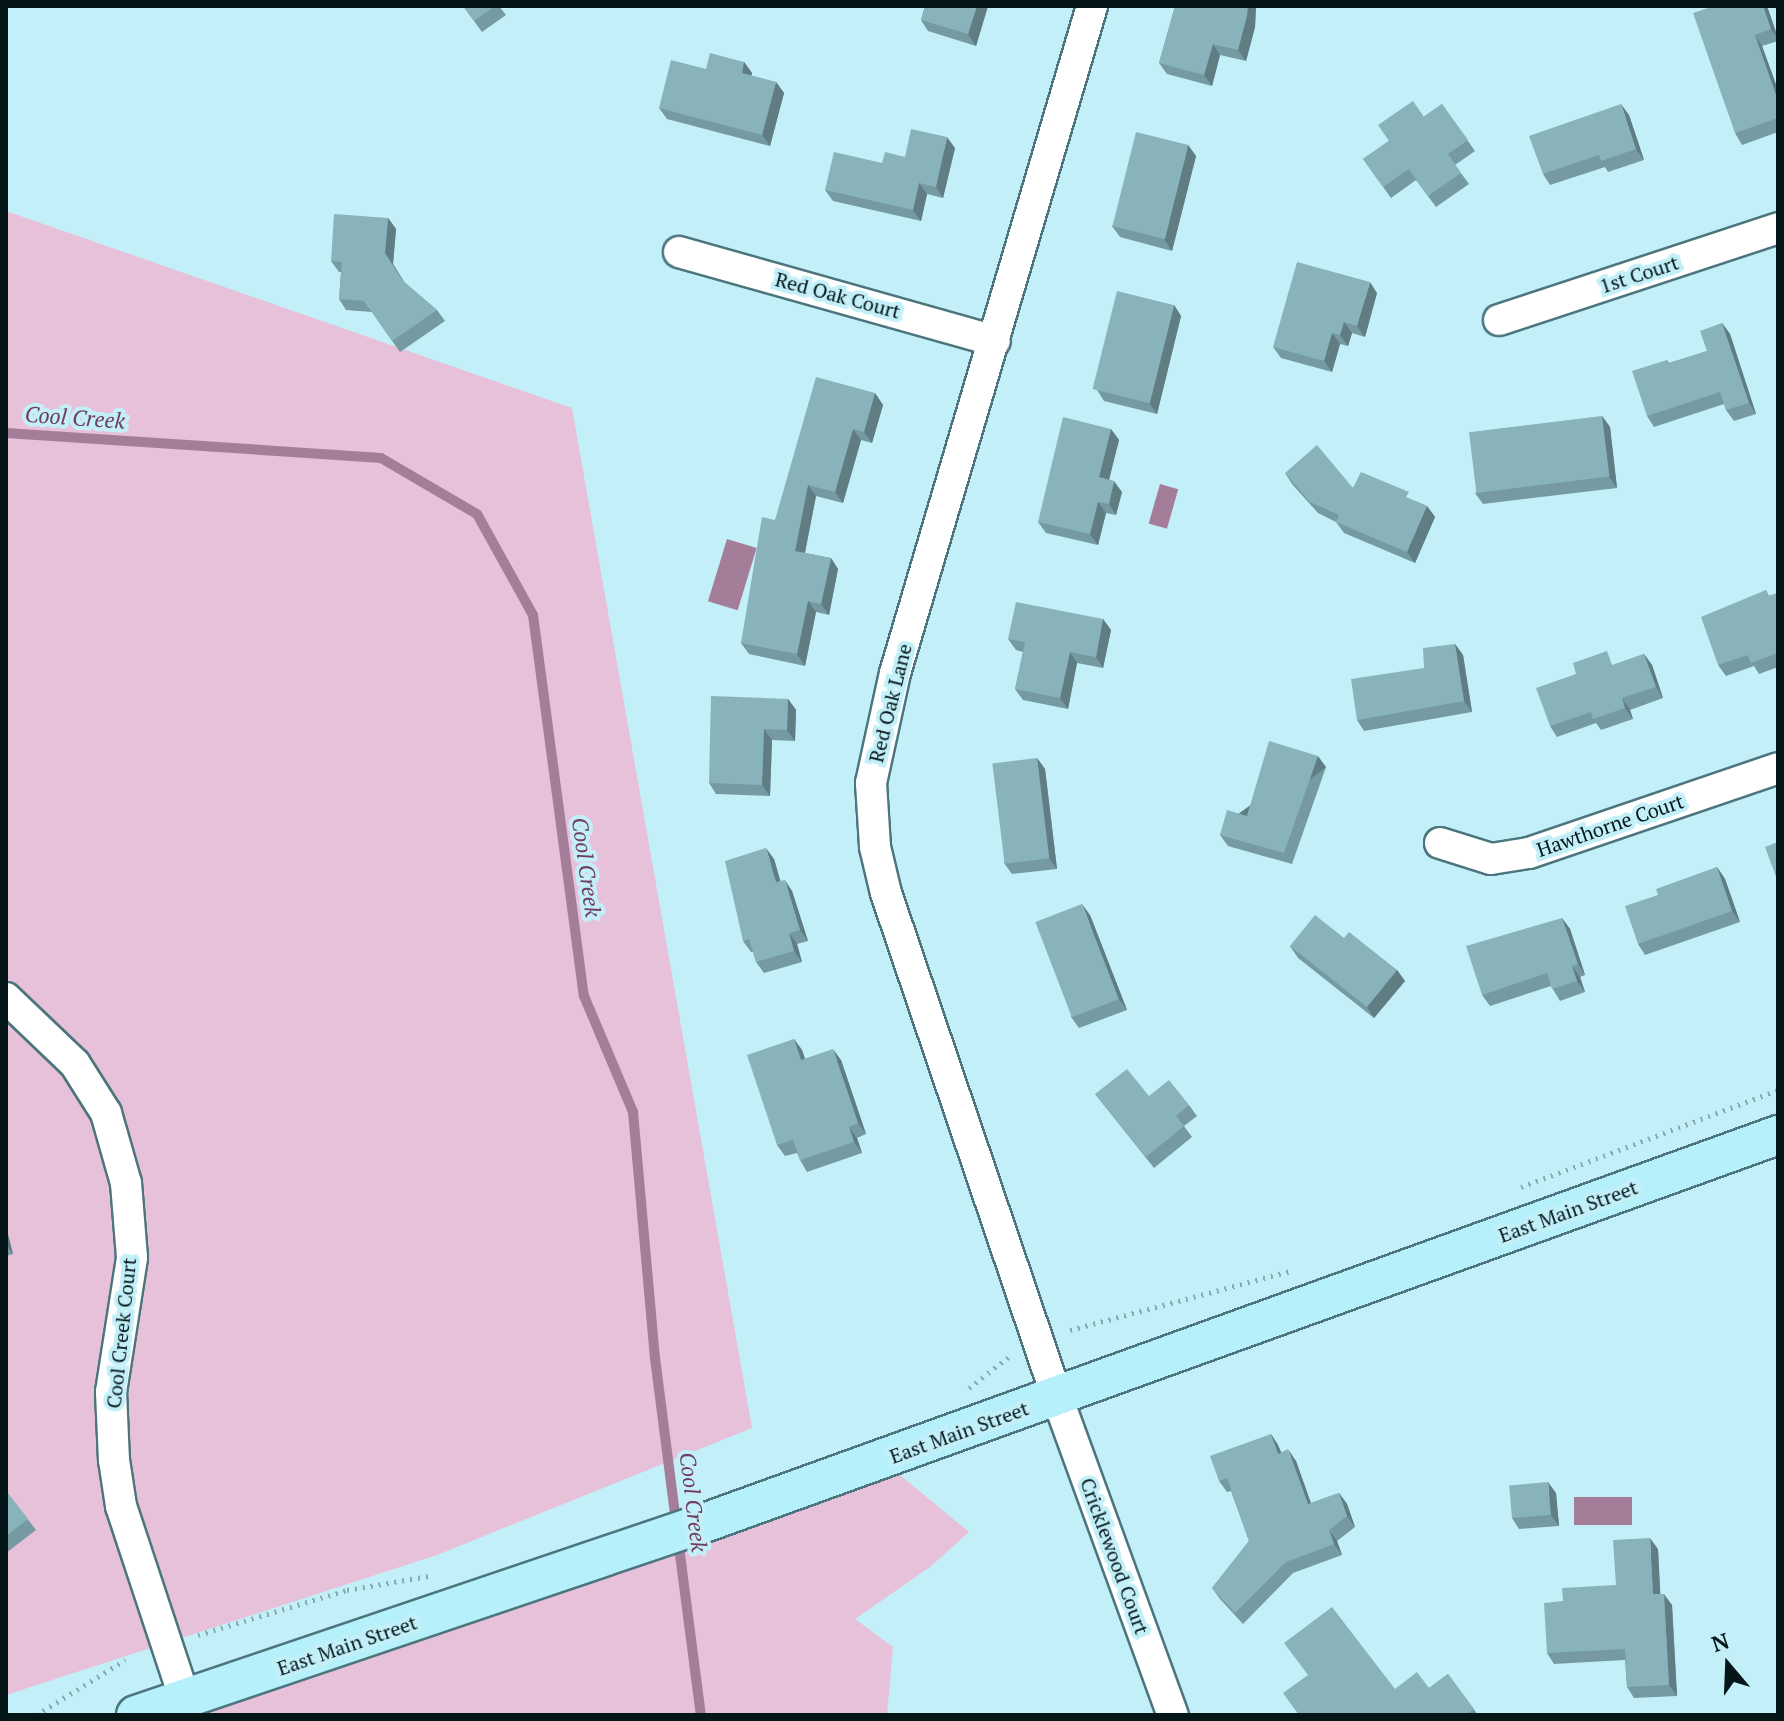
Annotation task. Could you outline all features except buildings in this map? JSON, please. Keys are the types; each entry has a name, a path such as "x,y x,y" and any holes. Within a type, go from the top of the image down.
{"main road":[{"name":"East Main Street","path":"136,1715 677,1532 1778,1135"}],"street":[{"name":"Red Oak Lane","path":"1057,1397 886,893 875,847 871,783 895,673 1092,6"},
{"name":"1st Court","path":"1499,320 1778,228"},
{"name":"Red Oak Court","path":"679,252 995,341"},
{"name":"Hawthorne Court","path":"1440,843 1491,859 1529,853 1778,768"},
{"name":"Cool Creek Court","path":"6,998 75,1064 106,1113 126,1183 132,1258 111,1392 114,1460 121,1506 185,1699"},
{"name":"Cricklewood Court","path":"1057,1397 1173,1715"}],"path":[{"path":"1517,1189 1778,1090"},
{"path":"1070,1330 1295,1270"},
{"path":"198,1635 347,1590 442,1574"},
{"path":"36,1715 125,1660"}],"shaded area":[{"path":"6,211 572,408 752,1428 437,1555 6,1695"},
{"path":"1160,484 1178,489 1167,529 1149,523"},
{"path":"727,539 757,548 738,610 708,601"},
{"path":"895,1471 969,1532 930,1567 855,1619 893,1647 887,1715 192,1715"},
{"path":"1574,1497 1632,1497 1632,1525 1574,1525"}],"waterway":[{"name":"Cool Creek","path":"6,433 381,458 477,514 533,615 584,996 633,1112 655,1358 676,1523"},
{"name":"Cool Creek","path":"678,1539 701,1715"}]}
